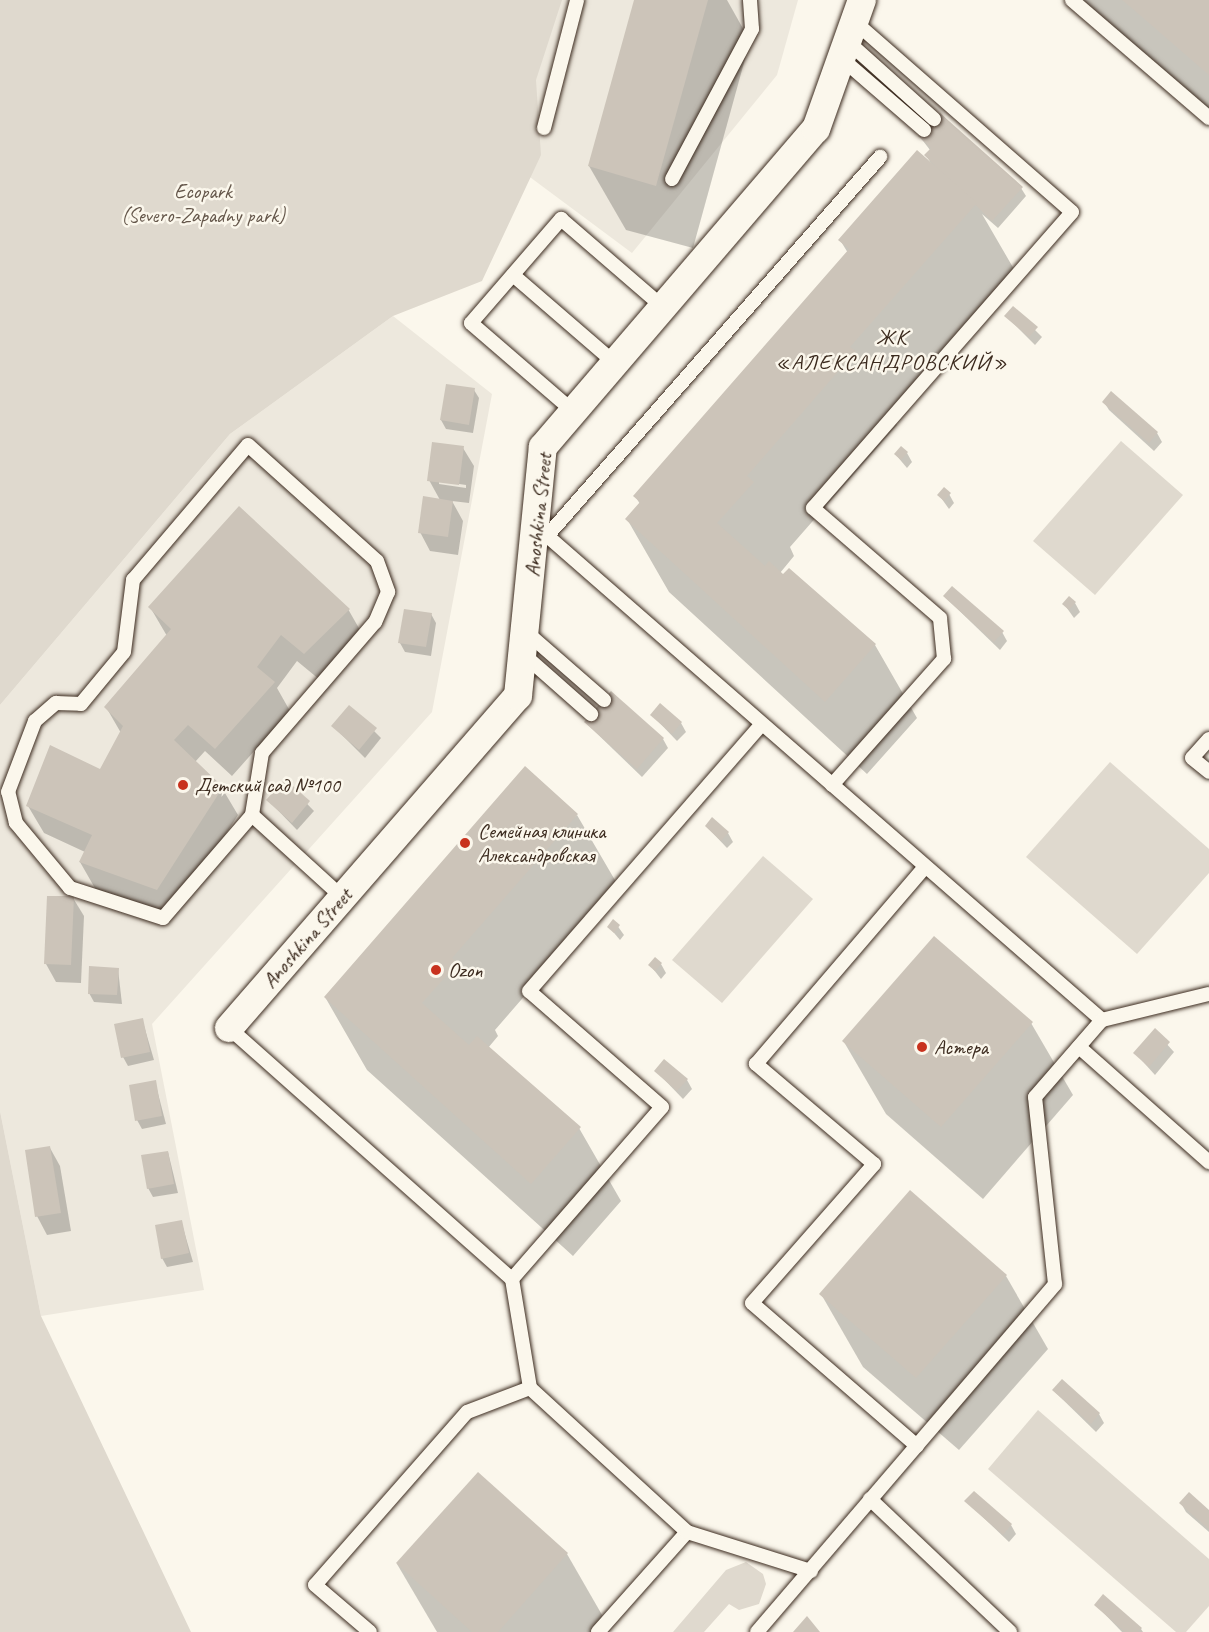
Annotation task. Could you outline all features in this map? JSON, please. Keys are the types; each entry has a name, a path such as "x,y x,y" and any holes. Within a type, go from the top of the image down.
{"street":[{"name":"Anoshkina Street","path":"229,1028 518,696 524,642 542,532 543,447 816,129 851,30"}],"lane":[{"path":"544,128 577,0"},
{"path":"672,179 752,29 750,0"},
{"path":"1072,0 1209,118"},
{"path":"851,30 934,118"},
{"path":"851,30 924,130"},
{"path":"832,785 944,659 940,618 813,508 1072,212 851,30"},
{"path":"880,157 542,532 1102,1020"},
{"path":"574,412 471,323 561,219 663,307"},
{"path":"513,275 615,363"},
{"path":"248,445 377,561 388,592 375,622 261,753 252,816 163,918 70,888 16,824 8,792 35,721 56,703 81,704 124,652 133,580 248,445"},
{"path":"524,642 604,700"},
{"path":"524,642 591,714"},
{"path":"512,1279 662,1107 529,991 762,724"},
{"path":"1209,739 1192,758 1209,772"},
{"path":"252,816 342,897"},
{"path":"917,1446 752,1303 874,1164 756,1064 925,867"},
{"path":"757,1632 1055,1284 1035,1097 1102,1020 1209,994"},
{"path":"229,1028 512,1279 530,1388 687,1532 811,1571"},
{"path":"1078,1047 1209,1162"},
{"path":"370,1632 315,1585 467,1412 530,1388"},
{"path":"870,1499 1010,1632"},
{"path":"598,1632 687,1532"}],"shaded area":[{"path":"542,0 798,0 777,75 632,253 511,163"},
{"name":"Детский сад №100","path":"393,316 492,394 432,712 152,1024 204,1290 41,1316 0,1111 0,705 230,434"}],"green space":[{"name":"Ecopark (Severo-Zapadny park)","path":"0,0 562,0 536,80 541,155 482,281 393,316 230,434 0,705"},
{"path":"1121,441 1183,495 1095,595 1033,541"},
{"path":"1110,762 1209,849 1209,873 1137,954 1026,857"},
{"path":"763,856 813,899 722,1003 672,960"},
{"path":"0,1111 41,1316 191,1632 0,1632"},
{"path":"1038,1410 1209,1559 1209,1606 1186,1632 1176,1632 988,1469"},
{"path":"746,1562 763,1574 766,1584 759,1604 739,1610 729,1604 704,1632 673,1632 726,1570"}],"building":[{"path":"634,0 708,0 656,186 588,166"},
{"path":"1122,0 1209,0 1209,75 1134,10"},
{"path":"940,113 1023,187 992,221 924,155 931,148 918,136"},
{"path":"917,150 977,203 850,347 856,351 747,476 754,482 717,523 765,566 769,561 783,574 789,568 876,644 825,702 625,519 640,502 633,496 849,249 838,240"},
{"path":"1013,306 1038,327 1029,337 1004,316"},
{"path":"446,384 475,388 469,425 440,420"},
{"path":"1111,391 1158,432 1149,443 1102,402"},
{"path":"432,442 464,446 459,485 427,481"},
{"path":"901,446 908,452 901,460 894,454"},
{"path":"944,487 951,493 944,501 937,495"},
{"path":"423,496 453,501 448,537 418,533"},
{"path":"239,506 350,609 304,654 281,635 257,667 275,682 215,749 188,725 174,740 223,787 157,890 79,862 92,835 26,806 50,745 100,769 123,726 104,707 171,629 148,607"},
{"path":"952,586 1004,631 994,642 943,596"},
{"path":"1069,596 1076,602 1069,610 1062,604"},
{"path":"404,609 432,613 426,647 398,643"},
{"path":"611,691 664,738 637,769 584,722"},
{"path":"660,703 682,722 672,734 650,715"},
{"path":"349,705 377,728 359,750 331,726"},
{"path":"525,766 578,814 452,958 458,963 422,1003 469,1045 477,1036 581,1127 531,1184 324,997"},
{"path":"285,779 310,801 292,823 266,800"},
{"path":"712,817 729,832 721,841 705,826"},
{"path":"47,896 74,896 71,965 44,964"},
{"path":"613,919 620,925 614,933 607,927"},
{"path":"934,936 1033,1022 941,1127 842,1041"},
{"path":"655,957 662,963 655,971 648,965"},
{"path":"89,966 119,968 117,995 88,994"},
{"path":"143,1018 150,1052 121,1058 114,1024"},
{"path":"1155,1028 1170,1042 1149,1067 1133,1053"},
{"path":"664,1059 688,1079 677,1091 654,1071"},
{"path":"156,1080 162,1116 135,1121 129,1085"},
{"path":"50,1146 61,1213 35,1217 25,1150"},
{"path":"168,1151 174,1184 147,1189 141,1155"},
{"path":"910,1190 1007,1275 916,1378 819,1294"},
{"path":"182,1220 189,1253 161,1259 155,1225"},
{"path":"1062,1379 1100,1413 1091,1424 1052,1390"},
{"path":"478,1472 568,1553 498,1632 472,1632 396,1563"},
{"path":"974,1491 1012,1524 1003,1535 964,1501"},
{"path":"1189,1492 1209,1510 1209,1529 1179,1503"},
{"path":"1103,1594 1142,1628 1138,1632 1125,1632 1094,1605"},
{"path":"807,1616 820,1632 793,1632"}],"place":[{"name":"Детский сад №100","path":"183,785"},
{"name":"Семейная клиника Александровская","path":"465,843"},
{"name":"Ozon","path":"436,970"},
{"name":"Астера","path":"922,1047"}],"district":[{"name":"ЖК «АЛЕКСАНДРОВСКИЙ»","path":"892,350"}]}
